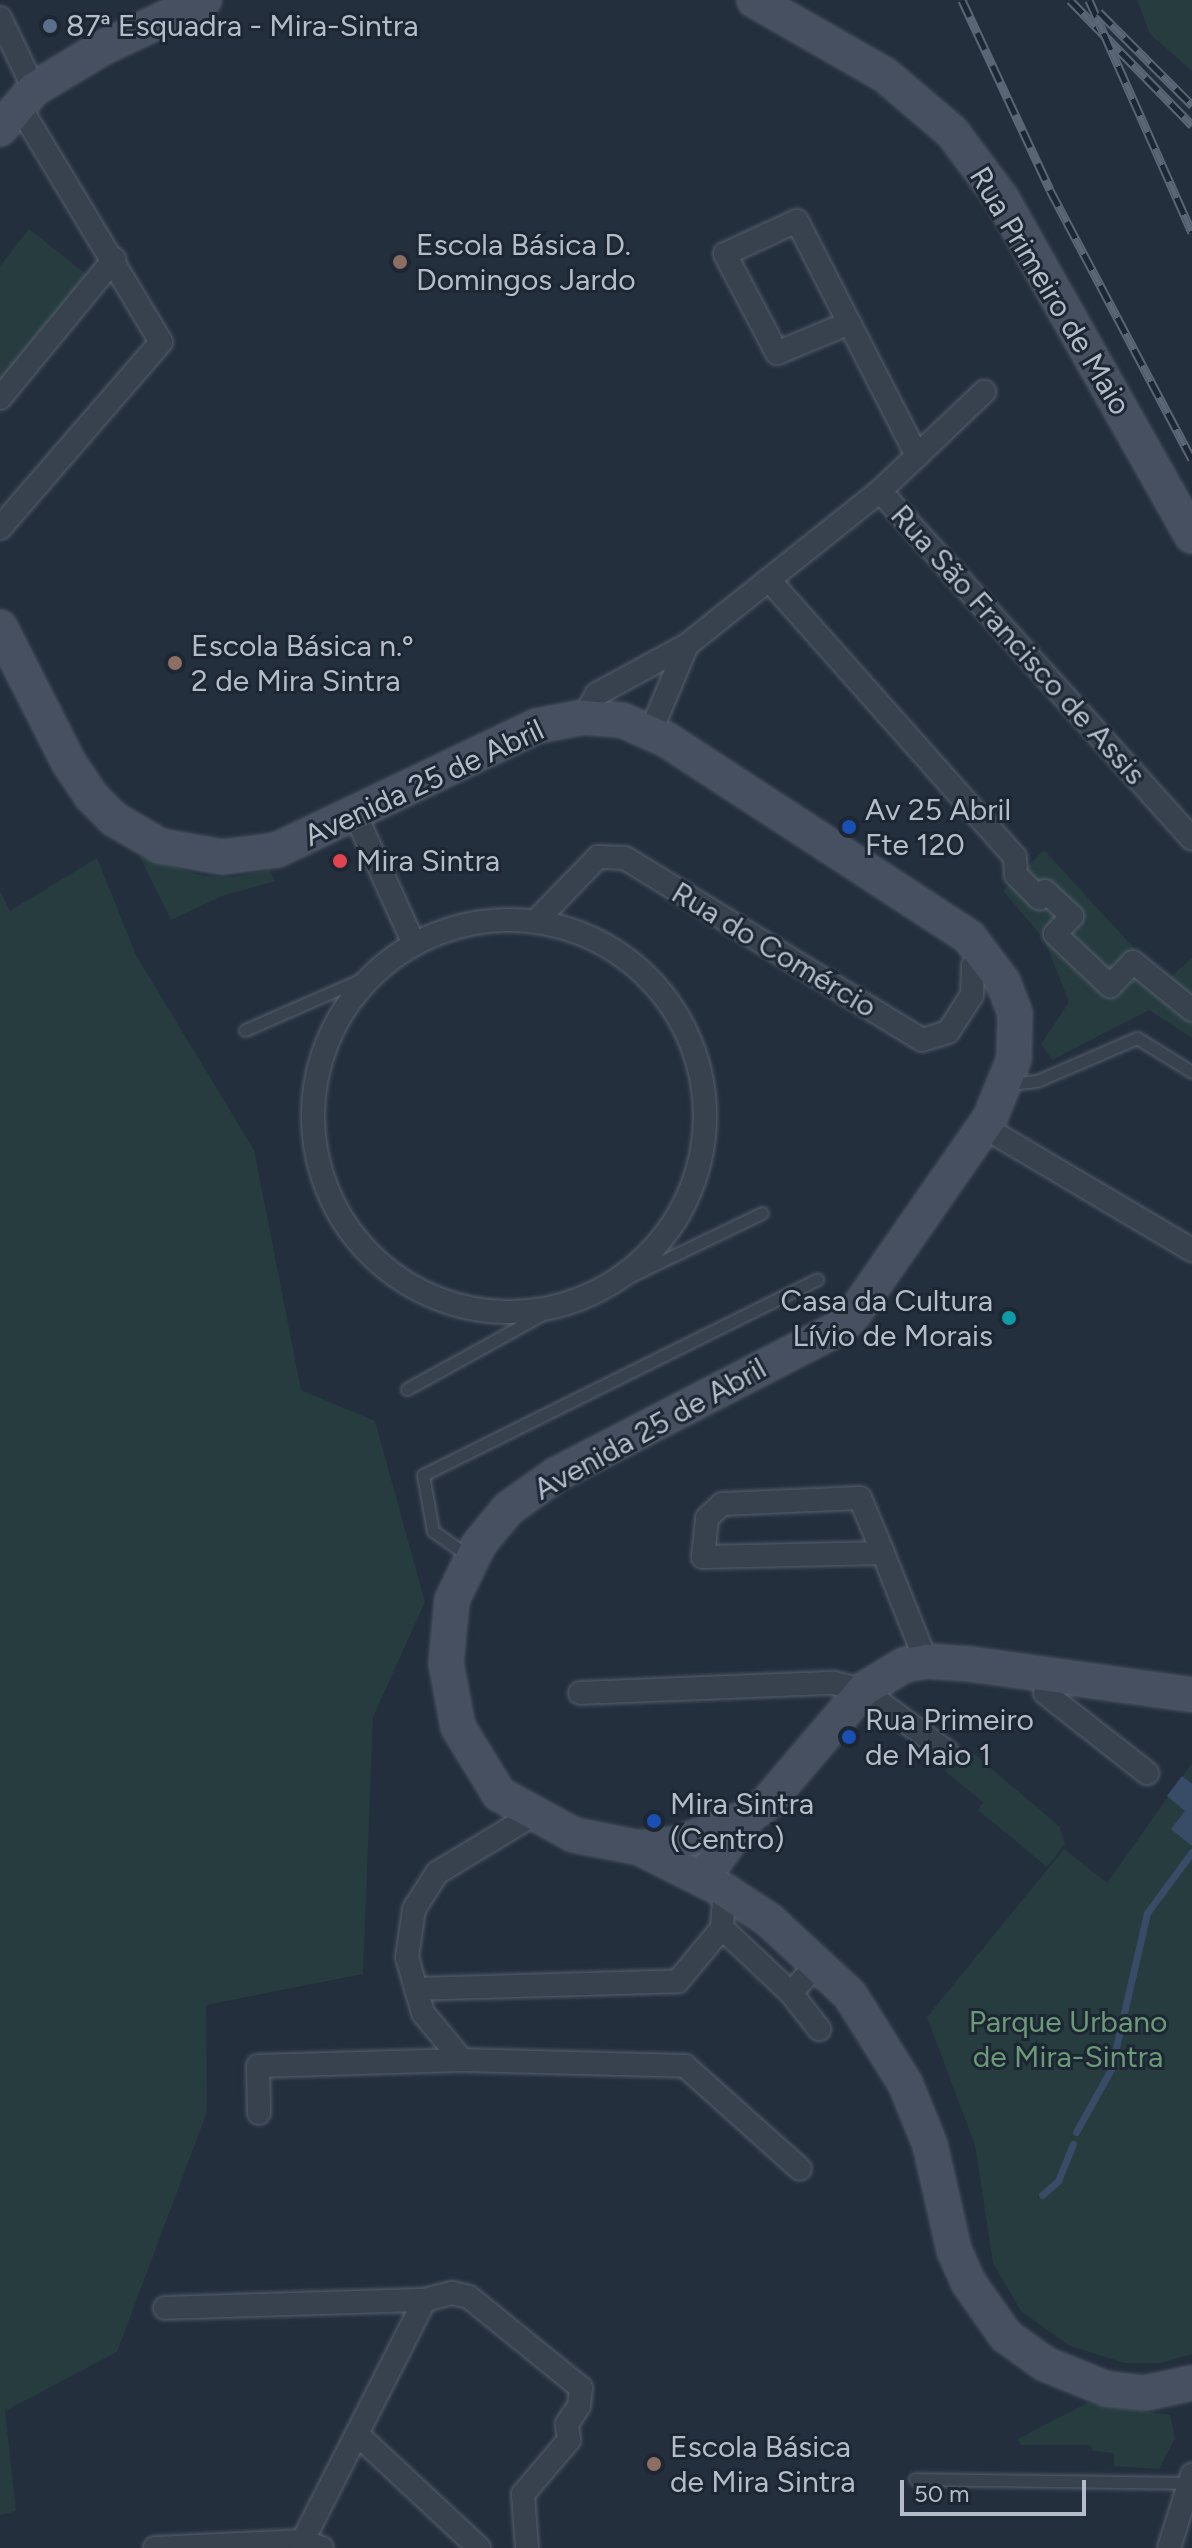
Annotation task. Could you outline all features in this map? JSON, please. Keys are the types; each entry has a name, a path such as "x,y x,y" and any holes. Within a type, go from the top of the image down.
{"street":[{"path":"18,108 102,48 204,0"},
{"name":"Rua Primeiro de Maio","path":"754,0 885,75 952,132 1002,199 1192,536"},
{"path":"0,18 18,108 114,259 161,342 0,528"},
{"path":"849,323 777,353 725,254 797,221 917,456"},
{"path":"0,398 114,259"},
{"path":"880,491 984,392"},
{"name":"Rua São Francisco de Assis","path":"584,717 597,694 687,645 880,491 1192,839"},
{"path":"769,580 1015,857 1016,875 1039,898 1045,891 1072,916 1055,934 1110,986 1133,962 1192,1010"},
{"name":"Avenida 25 de Abril","path":"0,627 69,763 91,796 137,835 188,854 246,857 304,841 537,726 584,717 622,720 651,731 969,937 983,952 1003,982 1015,1014 1014,1059 984,1127 881,1278 841,1327 557,1474 508,1509 471,1559 452,1600 446,1663 458,1727 499,1794 531,1816 574,1835 640,1848 713,1884 818,1963 858,2005 905,2083 930,2145 954,2250 968,2282 1006,2336 1045,2364 1107,2389 1146,2393 1192,2383"},
{"name":"Rua São Francisco de Assis","path":"651,731 687,645"},
{"path":"356,816 414,944"},
{"name":"Rua do Comércio","path":"536,921 598,857 625,858 922,1040 948,1032 972,995 973,966 983,952"},
{"path":"536,921 592,938 641,970 679,1015 701,1069 707,1128 696,1182 677,1221 650,1255 606,1288 554,1308 499,1313 433,1298 377,1262 335,1210 314,1146 312,1099 322,1053 336,1024 373,974 414,944 473,923 536,921"},
{"path":"984,1127 1192,1250"},
{"path":"883,1553 703,1557 707,1518 722,1504 860,1498 883,1553 926,1661"},
{"path":"640,1848 679,1843 749,1816 766,1804 863,1690 886,1673 926,1661 1192,1695"},
{"path":"580,1693 834,1683 863,1690 947,1752"},
{"path":"1045,1693 1147,1773"},
{"path":"462,2060 423,2013 407,1957 414,1909 437,1873 531,1816"},
{"path":"749,1816 713,1884 722,1928 791,1993 819,2029"},
{"path":"416,1989 678,1981 722,1928"},
{"path":"791,1993 818,1963"},
{"path":"259,2113 258,2066 462,2060 685,2066 800,2169"},
{"path":"165,2308 425,2300 452,2293 469,2297 581,2388 579,2406 567,2424 569,2440 523,2494 527,2548"},
{"path":"155,2548 308,2546 425,2300"},
{"path":"359,2436 479,2548"},
{"path":"1169,2548 1191,2479"}],"lane":[{"path":"245,1030 373,974"},
{"path":"1004,1085 1037,1081 1137,1038 1192,1072"},
{"path":"606,1288 762,1213"},
{"path":"471,1559 433,1531 423,1475 817,1279"},
{"path":"407,1389 554,1308"},
{"path":"915,2479 1191,2479"}],"green space":[{"path":"1137,0 1192,0 1192,71 1150,34"},
{"path":"29,229 86,274 0,383 0,266"},
{"path":"1044,850 1165,982 1192,958 1192,1038 1149,1010 1052,1060 1041,1044 1069,1002 1044,939 1003,891"},
{"path":"140,857 204,876 234,877 270,870 275,881 222,896 171,920"},
{"path":"97,858 136,955 254,1150 301,1390 375,1421 425,1602 373,1717 363,1974 206,2005 207,2112 117,2352 5,2411 16,2511 0,2515 0,891 10,911"},
{"path":"966,1747 1060,1827 1065,1844 1047,1867 978,1810 983,1802 945,1771"},
{"name":"Parque Urbano de Mira-Sintra","path":"1192,1763 1192,2354 1161,2363 1125,2363 1070,2346 1021,2311 993,2263 975,2145 927,2017 1064,1849 1107,1883"},
{"path":"1087,2403 1170,2415 1175,2438 1159,2469 1114,2466 1114,2453 1093,2451 1090,2445 1021,2445 1018,2439"}],"water":[{"path":"1182,1776 1192,1784 1192,1846 1171,1829 1185,1811 1167,1796"}],"waterway":[{"path":"1076,2132 1111,2069 1147,1913 1192,1852"},
{"path":"1042,2195 1058,2181 1073,2144"}],"railway":[{"path":"962,0 1050,190 1192,459"},
{"path":"1070,0 1192,125"},
{"path":"1089,0 1192,232"},
{"path":"1099,12 1192,105"}],"place":[{"name":"87ª Esquadra - Mira-Sintra","path":"50,26"},
{"name":"Escola Básica D. Domingos Jardo","path":"400,262"},
{"name":"Escola Básica n.º 2 de Mira Sintra","path":"175,663"},
{"name":"Av 25 Abril Fte 120","path":"849,827"},
{"name":"Mira Sintra","path":"340,861"},
{"name":"Casa da Cultura Lívio de Morais","path":"1009,1318"},
{"name":"Rua Primeiro de Maio 1","path":"849,1737"},
{"name":"Mira Sintra (Centro)","path":"654,1821"},
{"name":"Escola Básica de Mira Sintra","path":"654,2464"}]}
